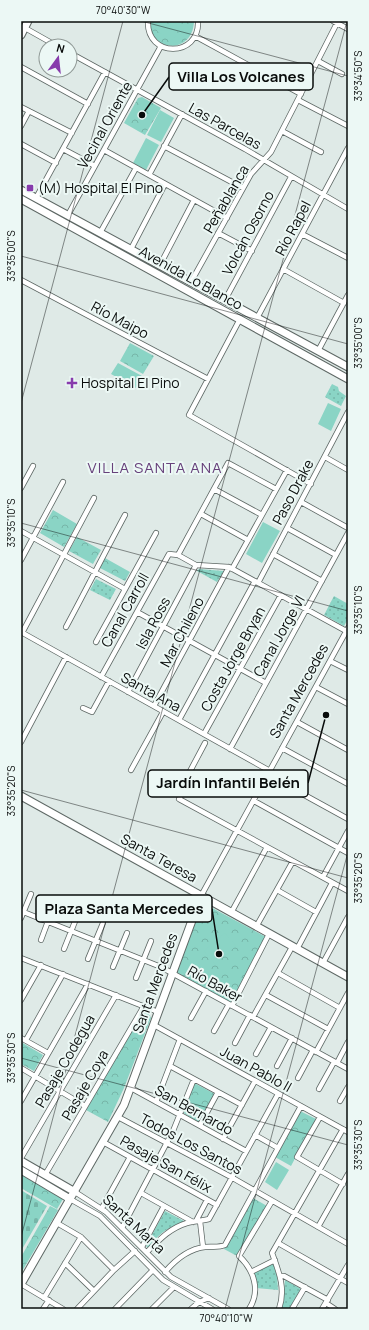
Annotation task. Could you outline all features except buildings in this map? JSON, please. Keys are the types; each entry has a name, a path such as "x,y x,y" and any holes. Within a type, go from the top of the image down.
{"street":[{"path":"28,21 23,31 39,38"},
{"path":"148,21 150,34 154,41 161,46 173,49 190,43 198,29 198,21"},
{"path":"335,22 348,29"},
{"name":"Peñablanca","path":"191,282 243,188 254,171 270,155 318,60 335,22"},
{"path":"195,36 301,94"},
{"name":"Vecinal Oriente","path":"68,215 161,46"},
{"name":"Las Parcelas","path":"78,57 182,114 348,209"},
{"path":"318,60 342,74"},
{"path":"21,68 88,104"},
{"path":"36,198 105,72"},
{"path":"298,100 348,125"},
{"path":"21,106 72,133"},
{"path":"21,126 29,111"},
{"path":"149,175 182,114"},
{"path":"282,131 321,152"},
{"path":"21,144 56,163"},
{"path":"164,146 243,188"},
{"name":"Río Rapel","path":"257,318 348,148"},
{"path":"63,149 95,166"},
{"path":"104,150 227,218"},
{"path":"343,158 348,160"},
{"path":"100,233 136,168"},
{"name":"Volcán Osorno","path":"225,300 291,177"},
{"path":"131,249 165,184"},
{"name":"Avenida Lo Blanco","path":"21,190 348,368"},
{"name":"Avenida Lo Blanco","path":"21,199 348,379"},
{"path":"160,265 194,200"},
{"path":"218,233 252,251"},
{"path":"302,234 348,258"},
{"path":"283,269 344,303"},
{"name":"Río Maipo","path":"21,280 208,379"},
{"path":"318,351 348,295"},
{"path":"240,319 189,415 311,484"},
{"name":"Paso Drake","path":"179,720 273,554 348,412"},
{"path":"325,457 348,470"},
{"path":"276,489 228,464 178,555 196,565 230,568 348,630"},
{"path":"21,488 33,466"},
{"name":"Mar Chileno","path":"154,706 189,640 287,470"},
{"path":"21,560 63,482"},
{"path":"214,489 262,515"},
{"path":"22,632 94,498"},
{"path":"301,502 348,528"},
{"path":"201,514 248,540"},
{"path":"66,627 125,515"},
{"path":"287,528 336,555"},
{"path":"21,531 125,589"},
{"path":"96,642 156,533"},
{"name":"Canal Jorge VI","path":"230,749 348,533"},
{"name":"Canal Carroll","path":"101,677 169,554 178,555"},
{"path":"273,554 322,581"},
{"name":"Isla Ross","path":"128,692 196,565"},
{"name":"Costa Jorge Bryan","path":"204,734 280,595"},
{"path":"137,612 266,683"},
{"name":"Santa Mercedes","path":"21,1284 118,1117 131,1088 202,896 348,630"},
{"name":"Santa Ana","path":"22,632 204,734 348,819"},
{"path":"21,742 66,657"},
{"path":"330,661 348,670"},
{"path":"83,708 92,712 109,682"},
{"path":"316,687 348,704"},
{"path":"131,770 163,712"},
{"path":"297,722 348,750"},
{"path":"205,743 188,775 188,783 179,799 348,891"},
{"path":"282,748 348,784"},
{"name":"Santa Teresa","path":"21,796 348,977"},
{"path":"254,801 348,852"},
{"path":"323,877 348,831"},
{"path":"231,913 267,847"},
{"path":"256,927 293,861"},
{"path":"235,1043 266,995 316,912 332,882"},
{"path":"277,890 316,912"},
{"path":"21,918 22,912 31,894"},
{"path":"41,940 54,905"},
{"name":"Río Baker","path":"22,912 120,950 173,973 348,1069"},
{"path":"64,949 78,914"},
{"path":"323,963 348,917"},
{"path":"88,959 103,923"},
{"path":"113,967 127,933"},
{"path":"214,1031 270,934"},
{"path":"136,978 151,941"},
{"path":"21,958 158,1012"},
{"path":"21,1000 41,966"},
{"path":"278,973 340,1008"},
{"path":"48,1054 23,1039 63,974"},
{"path":"22,1099 88,984"},
{"path":"191,1018 206,991"},
{"path":"298,1078 348,993"},
{"path":"266,995 328,1029"},
{"name":"Pasaje Codegua","path":"21,1159 116,996"},
{"name":"Pasaje Coya","path":"45,1175 144,1006"},
{"name":"Juan Pablo II","path":"154,1025 348,1132"},
{"path":"256,1054 271,1027"},
{"path":"277,1066 292,1038"},
{"path":"156,1102 180,1040"},
{"path":"319,1089 348,1042"},
{"path":"170,1066 242,1105"},
{"path":"21,1068 85,1106"},
{"path":"122,1228 154,1170 180,1115 194,1079"},
{"path":"223,1138 255,1081"},
{"path":"340,1101 348,1087"},
{"name":"San Bernardo","path":"131,1088 246,1151"},
{"path":"200,1125 218,1092"},
{"path":"146,1252 169,1231 182,1225 209,1219 278,1094"},
{"path":"165,1272 180,1256 191,1250 203,1247 220,1247 225,1245 301,1106"},
{"name":"Todos Los Santos","path":"118,1117 231,1177 348,1244"},
{"path":"320,1117 297,1158 343,1184"},
{"path":"279,1309 282,1296 281,1276 272,1253 343,1129"},
{"path":"255,1135 278,1148"},
{"name":"Pasaje San Félix","path":"103,1142 217,1205"},
{"path":"102,1208 130,1157"},
{"name":"Santa Marta","path":"21,1159 45,1175 102,1208 165,1272 228,1309"},
{"name":"Santa Marta","path":"21,1170 100,1216 163,1280 199,1302 203,1307 212,1309"},
{"path":"318,1227 348,1174"},
{"path":"141,1193 196,1222"},
{"path":"203,1247 196,1222 207,1200"},
{"path":"249,1309 253,1304 255,1291 254,1279 246,1264 239,1256 272,1201"},
{"path":"142,1247 164,1206"},
{"path":"57,1222 81,1238 114,1270"},
{"path":"43,1309 46,1299 65,1263 81,1238"},
{"path":"278,1243 348,1283"},
{"path":"77,1309 114,1270 135,1252"},
{"path":"251,1272 275,1260"},
{"path":"65,1263 94,1291"},
{"path":"322,1309 348,1265"},
{"path":"115,1309 153,1270"},
{"path":"281,1276 284,1276 305,1287 335,1309"},
{"path":"21,1284 63,1309"},
{"path":"152,1309 174,1287"},
{"path":"292,1309 305,1287"},
{"path":"191,1309 199,1302 209,1298"},
{"path":"203,1307 209,1298"}],"green space":[{"path":"151,21 194,21 192,33 186,40 179,45 170,46 162,44 155,39 151,31"},
{"path":"162,21 179,29 173,40 157,31"},
{"path":"142,97 161,108 145,135 124,123 138,98"},
{"path":"160,110 174,118 161,142 147,135"},
{"path":"146,138 159,145 146,170 133,163"},
{"path":"130,343 154,356 143,374 120,361"},
{"path":"118,363 142,376 136,388 111,374"},
{"path":"332,384 338,387 339,391 346,396 341,406 325,397"},
{"path":"328,403 341,409 331,431 318,424"},
{"path":"53,510 77,524 64,547 40,533"},
{"path":"263,522 280,531 262,563 246,554"},
{"path":"77,537 101,550 93,564 69,551"},
{"path":"105,558 130,572 125,581 100,568"},
{"path":"199,569 224,571 217,582 197,571"},
{"path":"96,579 116,589 110,600 90,590"},
{"path":"334,596 348,604 348,619 344,626 324,615"},
{"path":"203,903 266,937 230,1004 174,971"},
{"path":"225,933 236,946 215,964 204,951"},
{"path":"142,1011 149,1014 151,1018 124,1088 108,1122 86,1110"},
{"path":"21,1042 43,1055 34,1071 21,1064"},
{"path":"194,1083 215,1094 199,1123 184,1113"},
{"path":"300,1111 316,1119 291,1166 275,1157"},
{"path":"276,1162 289,1170 277,1190 265,1182"},
{"path":"21,1174 63,1199 57,1209 21,1188"},
{"path":"21,1190 47,1206 21,1251"},
{"path":"253,1198 267,1206 237,1256 224,1249"},
{"path":"50,1206 58,1210 21,1273 21,1257"},
{"path":"165,1211 186,1222 164,1231 148,1248 146,1246"},
{"path":"273,1263 277,1276 278,1290 256,1288 254,1272"},
{"path":"285,1280 301,1289 289,1309 282,1309"}],"place":[{"name":"Villa Los Volcanes","path":"142,115"},
{"name":"(M) Hospital El Pino","path":"30,188"},
{"name":"Hospital El Pino","path":"72,383"},
{"name":"Jardín Infantil Belén","path":"326,715"},
{"name":"Plaza Santa Mercedes","path":"219,954"}],"district":[{"name":"VILLA SANTA ANA","path":"155,468"}]}
